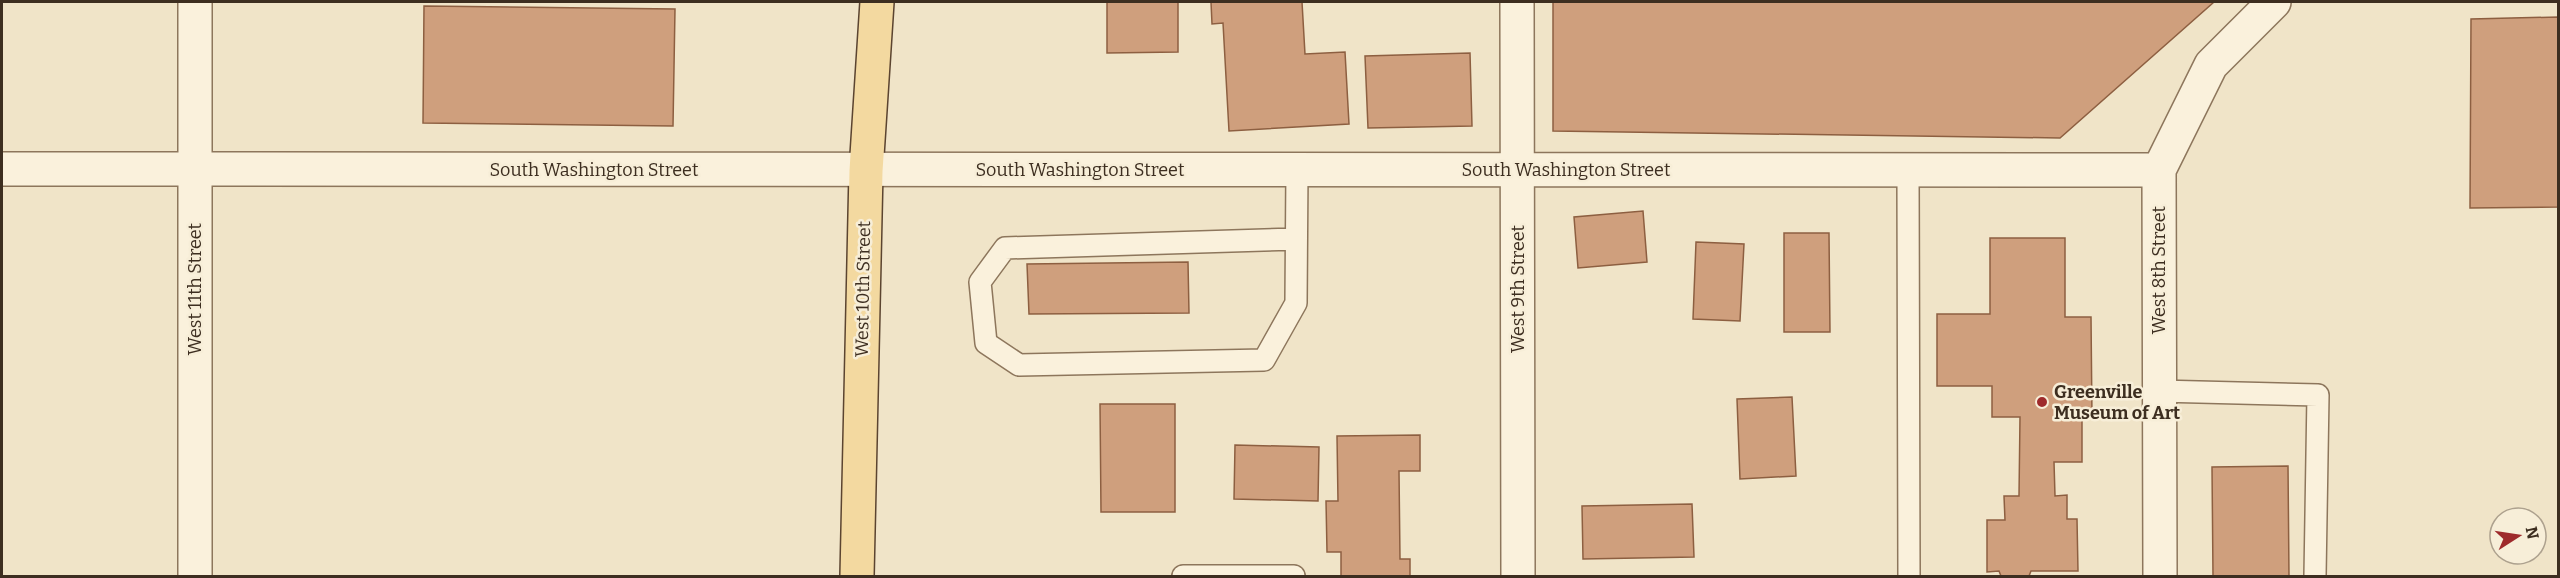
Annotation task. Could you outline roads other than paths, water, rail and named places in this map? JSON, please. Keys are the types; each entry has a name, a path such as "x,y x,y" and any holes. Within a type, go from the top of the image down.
{"main road":[{"name":"West 10th Street","path":"857,576 866,171 877,2"}],"street":[{"name":"West 11th Street","path":"195,2 195,576"},
{"name":"West 9th Street","path":"1517,2 1518,576"},
{"name":"West 8th Street","path":"2160,576 2159,170 2211,65 2274,2"},
{"name":"South Washington Street","path":"2,169 2159,170"}],"lane":[{"path":"1296,239 1005,248 980,282 986,343 1019,365 1264,360 1296,303 1297,170"},
{"path":"1908,170 1910,576"},
{"path":"2159,391 2318,395 2315,576"},
{"path":"1183,576 1294,576"}],"place":[{"name":"Greenville Museum of Art","path":"2042,402"}]}
